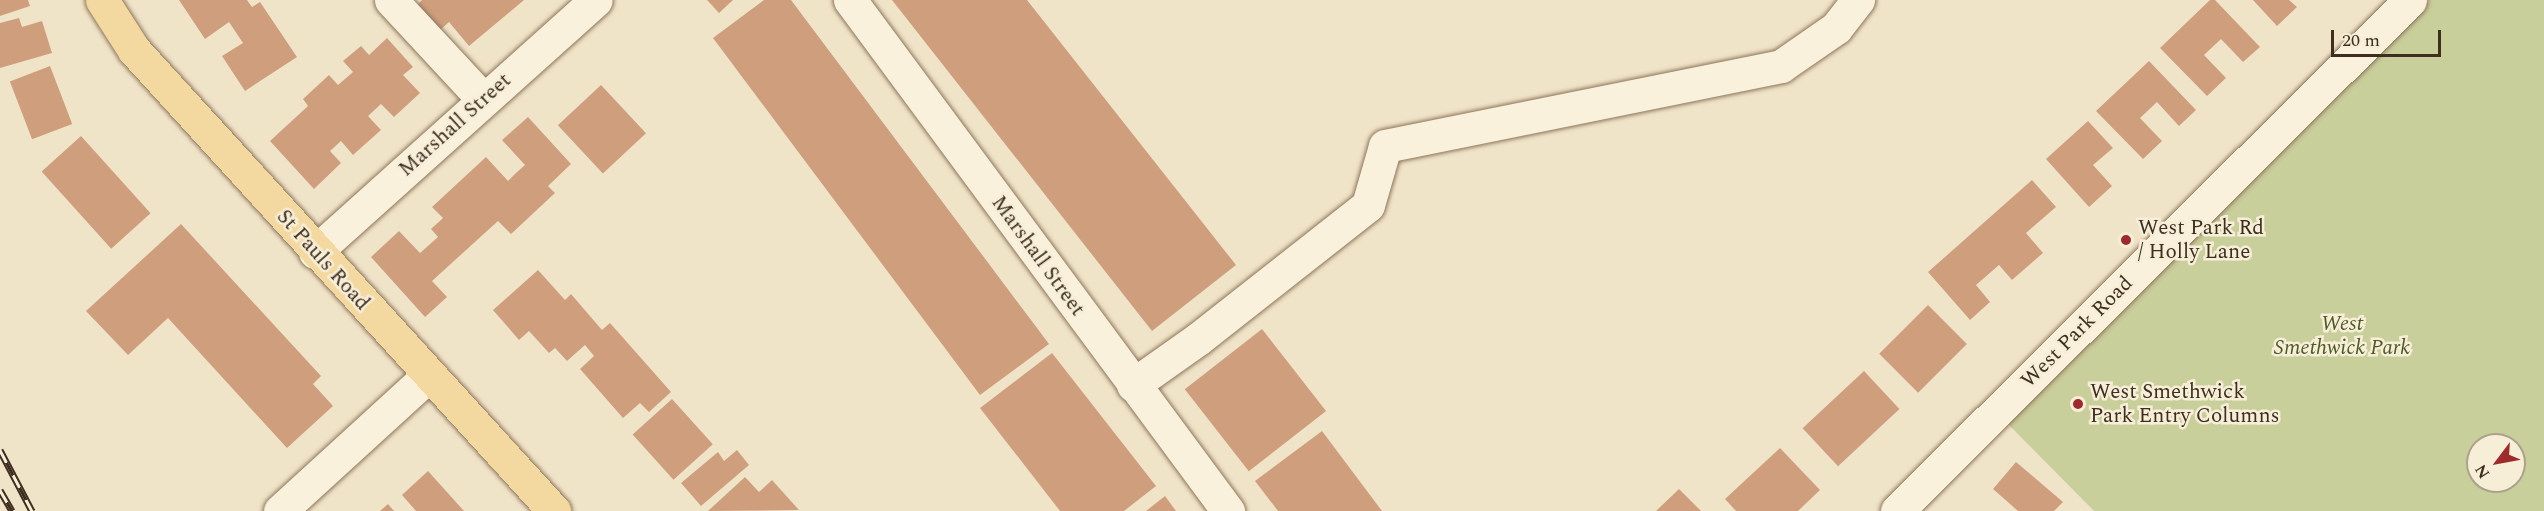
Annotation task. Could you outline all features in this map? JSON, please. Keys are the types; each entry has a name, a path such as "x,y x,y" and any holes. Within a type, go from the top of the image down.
{"main road":[{"name":"St Pauls Road","path":"102,0 134,50 547,509"}],"street":[{"path":"391,0 483,99"},
{"name":"Marshall Street","path":"315,252 596,0"},
{"name":"Marshall Street","path":"850,0 1228,511"},
{"path":"1133,385 1198,339 1368,205 1385,146 1781,66 1836,28 1858,0"},
{"name":"West Park Road","path":"1897,511 2410,0"},
{"path":"280,511 428,376"}],"green space":[{"name":"West Smethwick Park","path":"2429,0 2544,0 2544,511 2094,511 2007,423"}],"building":[{"path":"0,0 28,0 30,6 0,16"},
{"path":"179,0 247,0 252,7 260,2 297,57 245,91 222,56 243,43 229,22 205,39"},
{"path":"422,0 524,0 469,46 449,22 439,31 417,5"},
{"path":"707,0 733,0 719,13"},
{"path":"764,0 791,0 1049,344 980,395 713,38"},
{"path":"892,0 1027,0 1236,265 1152,331"},
{"path":"2210,0 2215,0 2260,47 2243,62 2221,39 2204,55 2226,78 2207,96 2160,48"},
{"path":"2253,0 2289,0 2297,7 2277,26"},
{"path":"19,18 22,27 42,21 52,53 0,68 0,23"},
{"path":"387,38 413,67 403,75 420,93 394,117 381,104 368,116 381,130 353,155 341,141 330,151 341,163 314,189 270,141 308,106 303,99 329,75 338,85 353,72 343,61 361,46 369,55"},
{"path":"2149,61 2196,110 2179,126 2157,102 2140,118 2162,141 2143,159 2096,111"},
{"path":"50,66 72,124 32,139 10,81"},
{"path":"601,85 646,133 603,174 558,125"},
{"path":"528,117 571,164 548,186 555,193 511,234 498,221 432,281 447,297 425,317 371,257 399,231 420,253 438,237 431,229 443,218 432,207 486,157 508,181 525,165 502,140"},
{"path":"2088,121 2113,148 2093,165 2112,186 2089,207 2046,159"},
{"path":"81,136 151,213 111,249 42,171"},
{"path":"2032,180 2056,207 2026,233 2043,253 2012,280 1999,265 1976,285 1990,302 1970,320 1928,272"},
{"path":"181,224 321,376 313,384 333,406 287,448 168,318 128,355 86,311"},
{"path":"538,270 565,300 571,294 602,330 610,323 671,392 649,412 640,403 623,418 580,369 594,356 585,345 567,361 555,348 549,353 529,331 519,340 493,310"},
{"path":"1928,305 1967,344 1918,393 1879,354"},
{"path":"1262,329 1326,411 1249,471 1185,389"},
{"path":"1052,353 1156,486 1124,511 1060,511 980,408"},
{"path":"1864,371 1899,409 1838,466 1803,428"},
{"path":"672,399 713,444 673,480 633,434"},
{"path":"1322,431 1382,511 1278,511 1255,481"},
{"path":"1780,448 1820,490 1798,511 1736,511 1725,499"},
{"path":"737,450 749,465 701,506 681,483 718,452 724,461"},
{"path":"2016,462 2063,502 2054,511 2018,511 1993,489"},
{"path":"428,471 464,511 416,511 402,495"},
{"path":"745,477 759,492 772,480 799,510 708,511"},
{"path":"1679,489 1701,511 1656,511"},
{"path":"1165,496 1176,511 1146,511"},
{"path":"388,504 394,511 380,511"}],"railway":[{"path":"0,450 32,511"},
{"path":"0,490 12,511"}],"place":[{"name":"West Park Rd / Holly Lane","path":"2126,240"},
{"name":"West Smethwick Park Entry Columns","path":"2078,404"}]}
